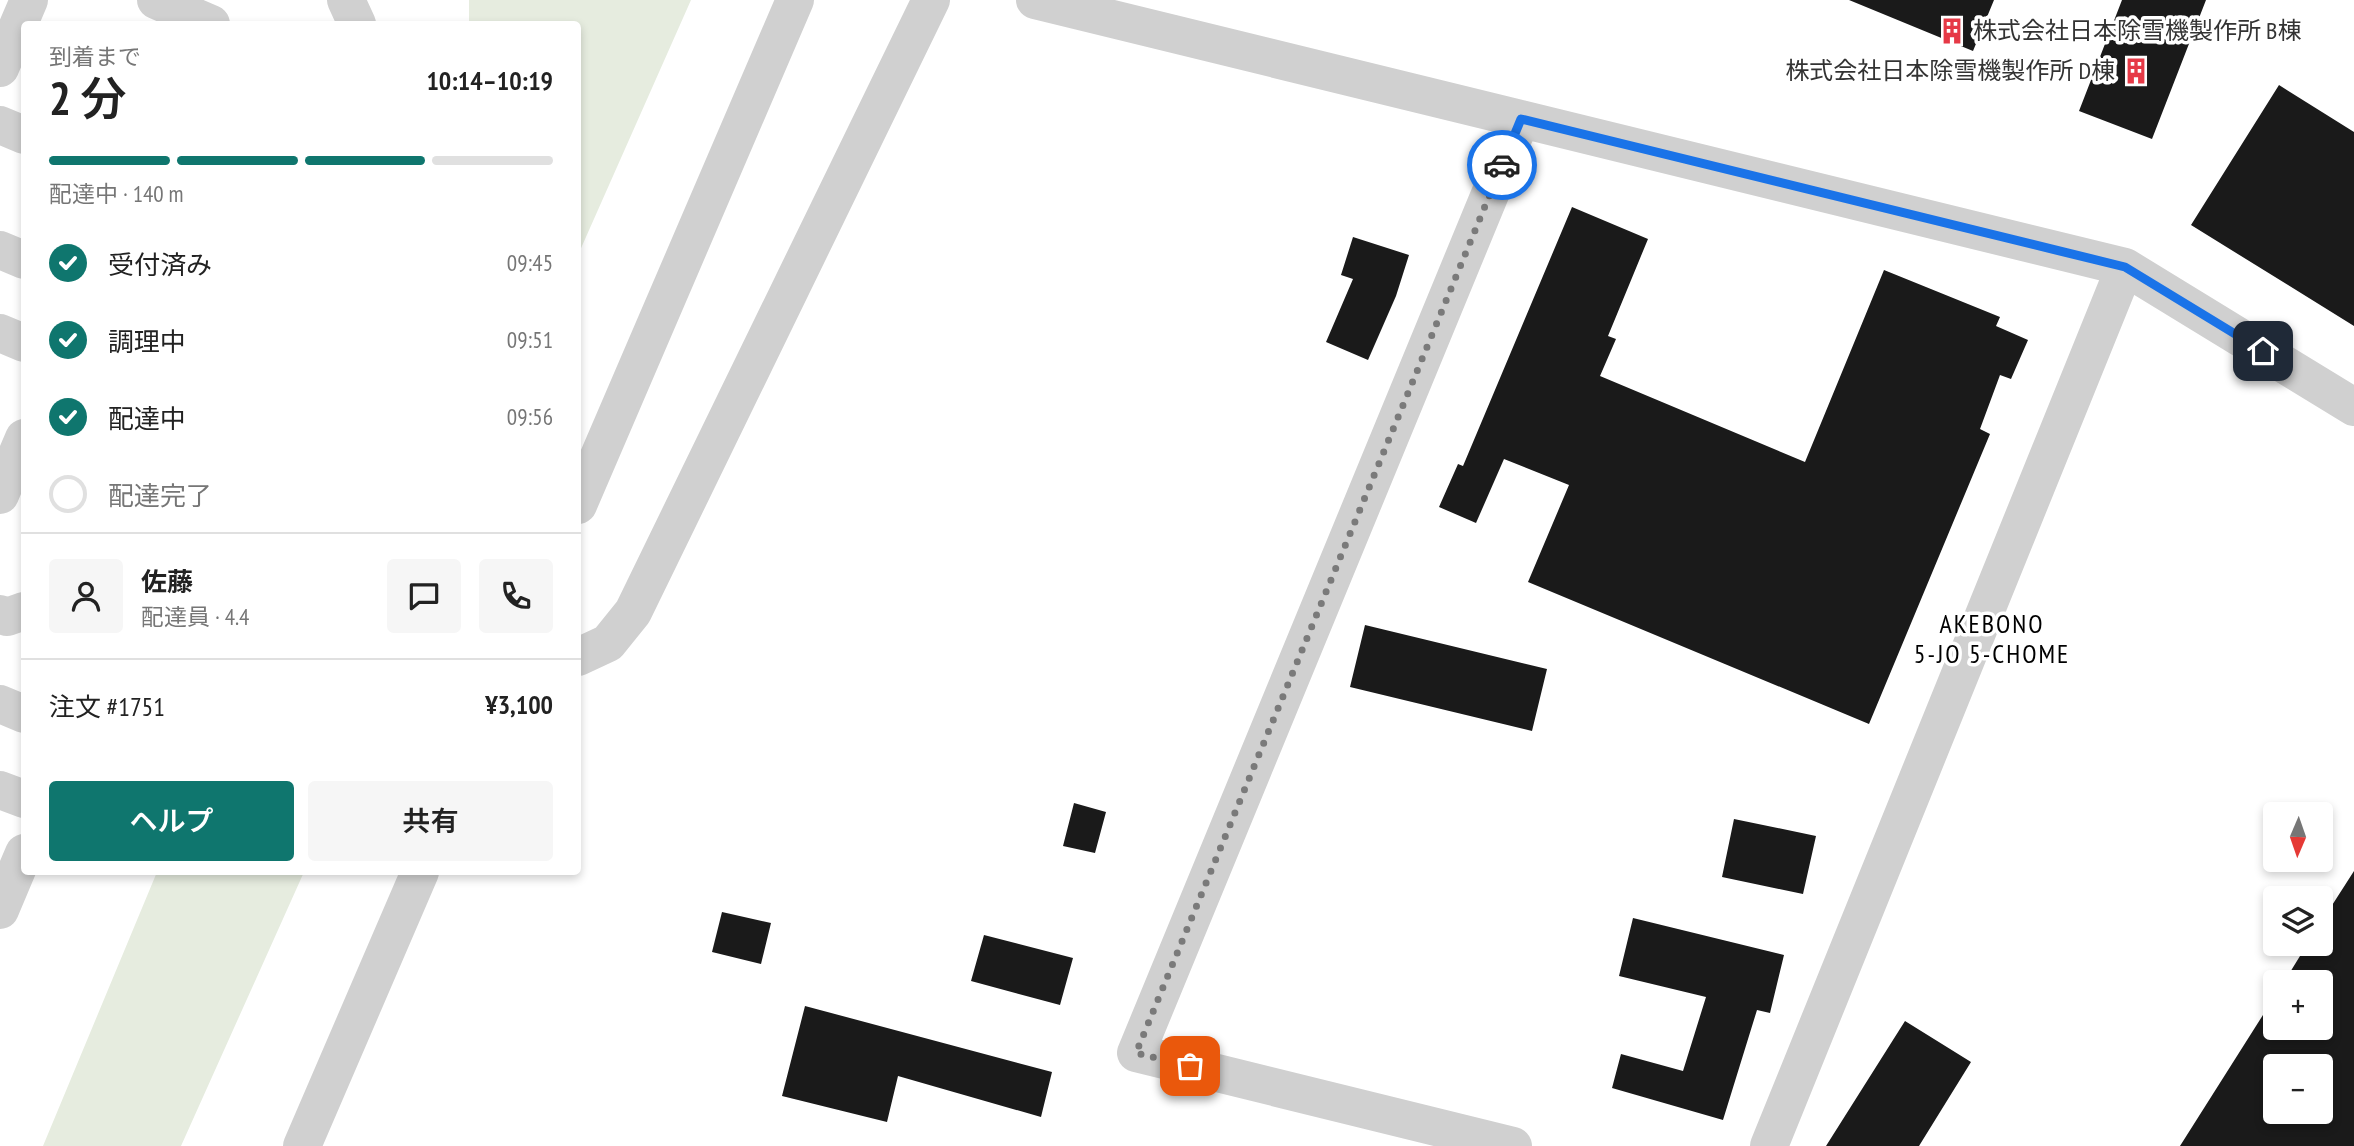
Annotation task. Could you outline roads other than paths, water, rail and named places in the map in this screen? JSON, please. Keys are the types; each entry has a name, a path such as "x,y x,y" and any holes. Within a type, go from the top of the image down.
{"street":[{"path":"0,68 29,0"},
{"path":"156,0 204,21"},
{"path":"346,0 355,21"},
{"path":"581,498 795,0"},
{"path":"581,655 608,643 633,612 931,0"},
{"path":"1035,0 2125,267 2354,408"},
{"path":"0,75 21,84"},
{"path":"1513,1146 1136,1053 1521,119"},
{"path":"0,125 21,134"},
{"path":"1769,1146 2125,267"},
{"path":"0,333 21,343"},
{"path":"0,495 21,445"},
{"path":"0,614 8,617 21,612"},
{"path":"0,704 21,713"},
{"path":"0,790 21,798"},
{"path":"0,910 21,860"},
{"path":"302,1146 419,875"}],"place":[{"name":"株式会社日本除雪機製作所 B棟","path":"1952,31"},
{"name":"株式会社日本除雪機製作所 D棟","path":"2136,71"}],"district":[{"name":"AKEBONO 5-JO 5-CHOME","path":"1992,639"}]}
